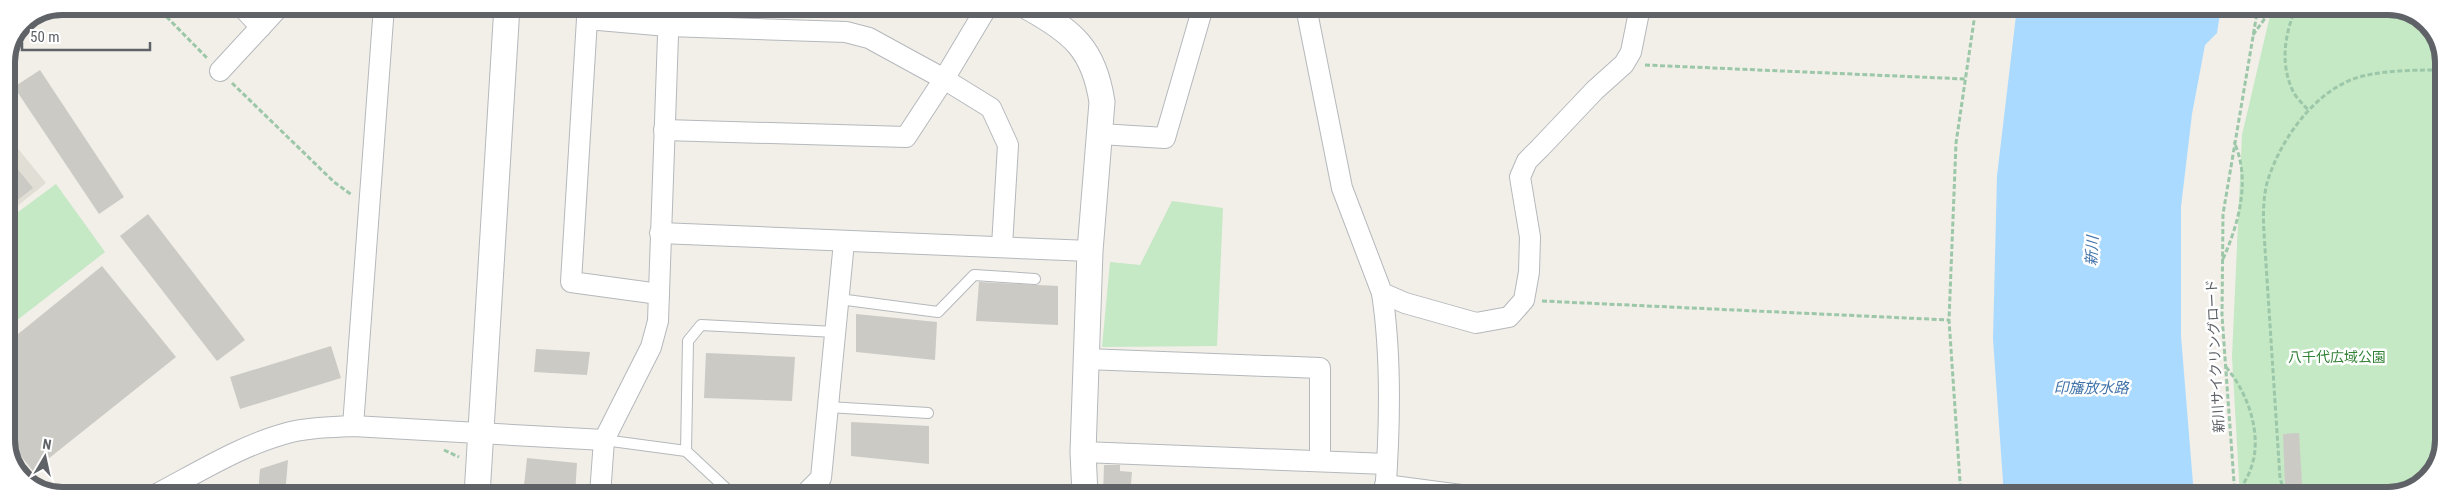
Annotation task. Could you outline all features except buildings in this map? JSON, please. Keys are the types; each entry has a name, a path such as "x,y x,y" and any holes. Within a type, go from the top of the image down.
{"street":[{"path":"250,15 261,27"},
{"path":"220,71 272,15"},
{"path":"353,426 383,15"},
{"path":"477,487 506,15"},
{"path":"664,130 906,137 982,15"},
{"path":"1040,15 1078,40 1088,57 1099,86 1102,102 1090,251 1083,452 1085,487"},
{"path":"1100,134 1165,138 1201,15"},
{"path":"1308,15 1342,188 1382,293 1388,330 1385,487"},
{"path":"1382,293 1405,303 1476,323 1509,317 1524,300 1530,272 1530,238 1520,177 1527,161 1594,90 1624,64 1631,52 1638,15"},
{"path":"601,487 604,440 651,347 658,321 668,16"},
{"path":"659,294 571,282 587,20 668,16 846,32 869,38 944,79 991,108 1008,145 1002,246"},
{"path":"660,233 1090,251"},
{"path":"812,487 821,478 844,242"},
{"path":"1086,359 1320,368 1320,461"},
{"path":"170,487 247,447 292,432 320,427 353,426 604,440"},
{"path":"1083,452 1387,464"}],"lane":[{"path":"839,299 938,312 974,275 1035,279"},
{"path":"686,452 688,341 701,324 835,332"},
{"path":"828,407 928,413"},
{"path":"604,440 686,452 724,487"}],"path":[{"path":"165,15 334,182 368,207"},
{"path":"1960,487 1949,320 1956,143 1975,15"},
{"name":"新川サイクリングロード","path":"2235,487 2222,316 2223,214 2257,15"},
{"path":"2253,35 2267,15"},
{"path":"2293,15 2284,44 2286,66 2292,90 2309,111"},
{"path":"1624,64 1965,79"},
{"path":"2283,487 2280,478 2263,205 2267,184 2275,161 2292,132 2309,111 2333,89 2362,76 2435,70"},
{"path":"2222,260 2236,228 2242,180 2240,155 2234,141"},
{"path":"1524,300 1949,320"},
{"path":"2225,366 2235,378 2250,410 2254,439 2251,468 2241,487"},
{"path":"441,449 460,458 459,467"}],"shaded area":[{"path":"15,145 46,183 15,208"}],"green space":[{"name":"八千代広域公園","path":"2270,15 2397,16 2411,21 2429,39 2435,59 2435,440 2429,463 2411,481 2394,487 2239,487 2232,357 2242,135"},
{"path":"56,184 105,252 15,322 15,214"},
{"path":"1172,201 1223,208 1217,346 1102,347 1110,262 1140,265"}],"water":[{"name":"印旛放水路","path":"2016,15 2220,15 2217,33 2205,45 2192,114 2181,207 2181,336 2193,487 2003,487 1993,339 1997,176"}],"water label":[{"name":"新川","path":"2092,251"}]}
